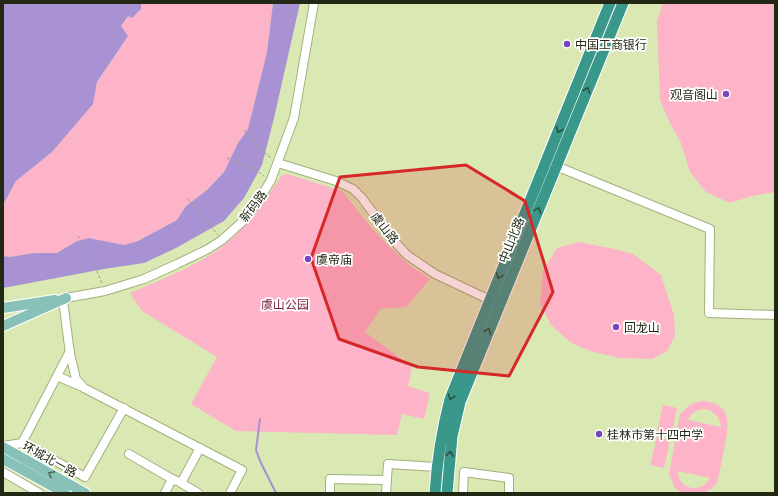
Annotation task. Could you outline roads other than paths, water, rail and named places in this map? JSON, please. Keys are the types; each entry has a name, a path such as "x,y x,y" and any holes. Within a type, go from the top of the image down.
{"highway":[{"name":"中山北路","path":"436,493 437,467 443,427 450,399 610,3"},
{"name":"中山北路","path":"447,493 452,436 460,402 623,3"}],"main road":[{"path":"3,308 65,299"},
{"path":"3,326 65,299"},
{"name":"环城北一路","path":"3,446 85,493"},
{"name":"环城北一路","path":"3,459 65,493"}],"street":[{"name":"新码路","path":"65,299 105,291 144,279 208,249 222,240 242,222 259,200 271,180 294,118 314,3"},
{"name":"虞山路","path":"278,163 353,189 362,198 394,242 407,255 435,274 490,300"},
{"path":"556,166 710,229 710,313 775,315"},
{"path":"65,299 70,351 76,379 84,388"},
{"path":"22,444 70,351"},
{"path":"57,376 124,408 242,470 230,493"},
{"path":"3,446 22,444 85,477 124,408"},
{"path":"181,483 200,448"},
{"path":"129,454 198,493"},
{"path":"386,493 388,464 437,467"},
{"path":"3,472 39,493"},
{"path":"463,493 464,472 509,478 509,493 513,493"},
{"path":"165,493 172,478"},
{"path":"330,493 330,479 387,480"}],"waterway":[{"path":"260,419 256,450 276,493"}],"place":[{"name":"中国工商银行","path":"567,44"},
{"name":"观音阁山","path":"726,94"},
{"name":"虞帝庙","path":"308,259"},
{"name":"回龙山","path":"616,327"},
{"name":"桂林市第十四中学","path":"599,434"}],"park label":[{"name":"虞山公园","path":"285,304"}]}
